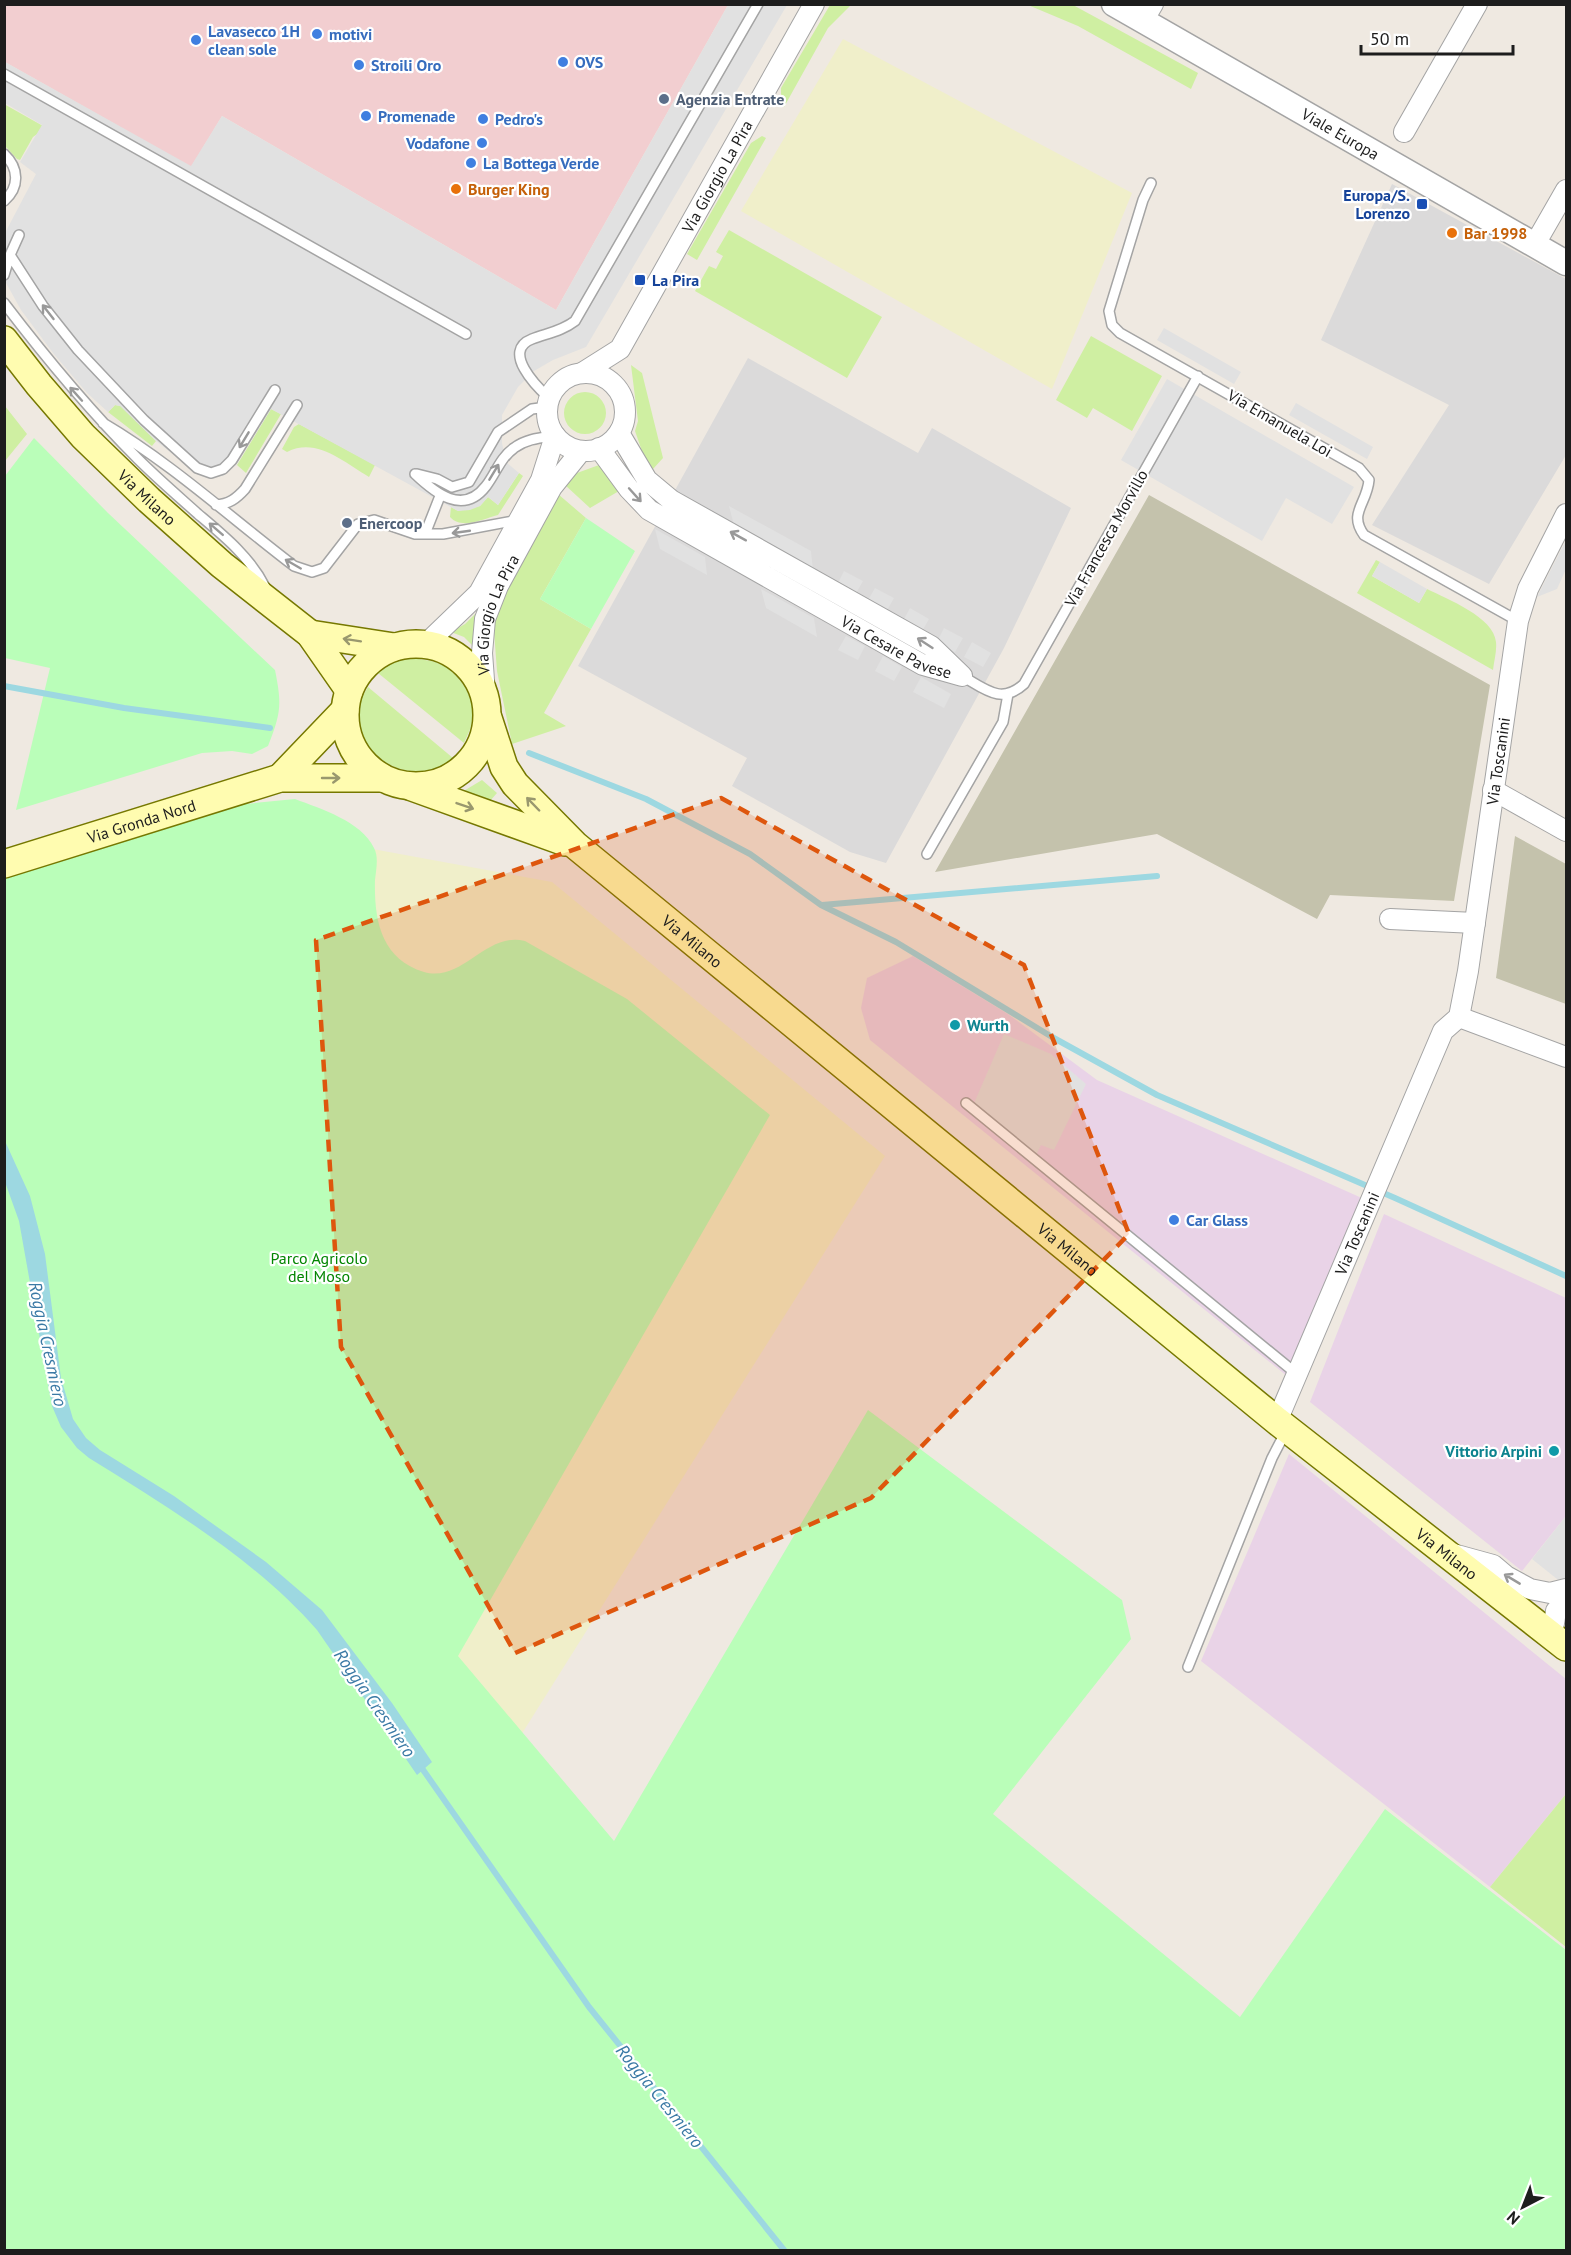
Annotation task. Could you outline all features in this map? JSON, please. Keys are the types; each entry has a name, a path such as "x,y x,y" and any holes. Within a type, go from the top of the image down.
{"main road":[{"name":"Via Milano","path":"4,340 39,386 83,436 149,500 222,565 310,634 347,700"},
{"name":"Via Milano","path":"310,634 394,647"},
{"name":"Via Milano","path":"575,845 382,778 366,766 353,750 346,730 347,700 356,676 366,663 379,653 410,644 426,644 446,650 463,660 476,675 504,767 515,784 575,845 1282,1425 1448,1553 1562,1637"},
{"name":"Via Gronda Nord","path":"280,778 347,700"},
{"name":"Via Milano","path":"410,786 429,786 447,780 463,769 476,755 484,737 486,706"},
{"name":"Via Gronda Nord","path":"4,864 280,778 382,778"}],"street":[{"name":"Via Giorgio La Pira","path":"582,373 620,349 814,4"},
{"name":"Viale Europa","path":"1114,4 1148,13 1566,263"},
{"path":"1404,132 1477,4"},
{"path":"1535,244 1566,190"},
{"name":"Via Giorgio La Pira","path":"620,349 620,394"},
{"path":"582,373 604,378 613,385 620,394 625,414 619,433 610,442 590,449 571,448 555,436 549,424 548,402 559,384 569,377 582,373"},
{"name":"Via Cesare Pavese","path":"619,433 647,480 671,500 821,582 931,646 962,676"},
{"name":"Via Giorgio La Pira","path":"426,644 479,592 540,480 555,436"},
{"name":"Via Giorgio La Pira","path":"486,706 482,653 485,619 498,586 552,487 590,449"},
{"name":"Via Cesare Pavese","path":"590,449 649,510 922,665 962,676"},
{"name":"Via Toscanini","path":"1282,1425 1298,1375 1443,1031 1459,1017 1475,923 1518,621 1528,589 1566,514"},
{"path":"750,568 762,549"},
{"path":"809,602 821,582"},
{"path":"1493,790 1566,831"},
{"path":"1390,919 1475,923"},
{"path":"1459,1017 1566,1057"},
{"path":"1448,1553 1493,1565 1506,1576 1530,1589 1550,1593 1566,1589"},
{"path":"1562,1637 1556,1611 1566,1600"}],"lane":[{"path":"555,436 526,441 503,457 486,486 471,498 461,500 440,496 415,474 437,479 452,487 468,482 498,432 548,402 524,372 520,358 522,347 530,339 552,334 575,321 758,4"},
{"path":"4,74 466,334"},
{"path":"4,154 11,161 16,177 12,193 4,201"},
{"name":"Via Emanuela Loi","path":"1151,183 1143,200 1109,311 1112,325 1120,333 1359,468 1370,480 1368,493 1357,513 1356,525 1364,535 1518,621"},
{"path":"4,275 19,235"},
{"path":"10,255 43,306 78,350 144,420 197,468 212,473 223,469 232,460 275,390"},
{"path":"4,303 46,358 103,423 139,460 234,545 258,572 276,608"},
{"name":"Via Francesca Morvillo","path":"1008,694 1024,684 1198,376"},
{"path":"216,505 226,504 237,498 245,489 297,405"},
{"path":"103,423 153,455 294,566 312,572 324,568 358,524 374,520 415,534 425,534 467,531 518,520"},
{"path":"526,441 544,449 549,457"},
{"path":"425,534 440,496"},
{"path":"927,854 1003,722 1008,694 992,693 962,676"},
{"path":"966,1103 1298,1375"},
{"path":"1188,1667 1272,1458 1282,1425"}],"highlighted area":[{"path":"721,798 1024,965 1129,1234 871,1498 515,1653 341,1347 316,940"}],"shaded area":[{"path":"5,5 728,5 556,310 222,116 191,167 5,62"},
{"path":"728,5 787,5 586,347 553,360 534,371 518,387 502,415 502,443 506,462 519,473 498,505 488,497 480,506 458,511 271,409 236,465 223,476 207,477 156,441 120,406 115,405 108,412 87,393 21,310 5,281 5,233 36,174 20,162 42,125 5,103 5,62 191,166 222,116 556,310"},
{"path":"1392,184 1566,279 1566,455 1489,584 1372,525 1449,405 1321,340"},
{"path":"1164,328 1241,372 1234,384 1157,340"},
{"path":"748,358 918,453 932,428 1071,508 1004,648 886,863 850,852 732,786 747,758 578,666"},
{"path":"1167,379 1354,487 1332,524 1286,498 1262,541 1121,460"},
{"path":"1296,403 1373,447 1367,459 1289,415"},
{"path":"1149,495 1490,685 1454,901 1330,895 1317,919 1157,834 935,872"},
{"path":"729,506 811,551 813,570 734,525"},
{"path":"655,529 705,557 707,575 660,549"},
{"path":"1566,540 1566,569 1557,589 1537,597"},
{"path":"1380,562 1427,589 1419,603 1372,576"},
{"path":"844,571 863,581 855,595 837,585"},
{"path":"875,588 894,598 886,612 867,602"},
{"path":"761,589 814,618 817,637 766,608"},
{"path":"910,608 929,619 921,633 902,623"},
{"path":"944,628 963,638 955,652 937,642"},
{"path":"846,636 865,646 858,660 838,650"},
{"path":"972,642 991,653 983,667 964,657"},
{"path":"883,656 902,667 894,681 875,671"},
{"path":"921,677 951,694 944,708 913,692"},
{"path":"1515,836 1566,864 1566,1004 1496,978"},
{"path":"913,956 1008,1014 1097,1080 1364,1199 1287,1376 870,1040 861,1008 867,978"},
{"path":"1004,1034 1051,1054 1086,1084 1054,1150 1041,1145 1034,1159 972,1108"},
{"path":"1384,1214 1566,1298 1566,1516 1522,1571 1310,1402"},
{"path":"1289,1454 1566,1679 1566,1794 1490,1887 1201,1661"},
{"path":"1566,1516 1566,1581 1562,1583 1532,1559"}],"green space":[{"path":"830,5 851,5 828,28 784,107 781,101 781,88"},
{"path":"1028,5 1073,5 1198,73 1191,89 1078,26"},
{"path":"843,39 1132,193 1052,389 741,211"},
{"path":"4,104 59,135 40,132 33,137 20,160 17,159 5,146"},
{"path":"762,136 766,138 697,260 687,254 751,143"},
{"path":"729,230 882,317 847,378 695,291 709,266 716,269 723,256 716,252"},
{"path":"1091,336 1162,376 1132,431 1093,408 1087,418 1056,400"},
{"path":"631,365 642,373 663,458 653,469 644,457 635,431 638,421"},
{"path":"585,392 600,398 606,413 600,428 585,434 570,428 564,413 570,398"},
{"path":"115,405 121,406 156,441 152,446 108,412"},
{"path":"5,406 27,434 4,461"},
{"path":"271,409 281,414 246,473 237,465"},
{"path":"299,424 375,465 369,477 330,453 319,449 298,448 287,452 282,449 294,427"},
{"path":"34,438 108,513 275,670 279,709 268,746 252,754 232,751 202,753 16,810 50,668 5,658 5,476"},
{"path":"599,465 606,468 619,491 590,508 565,485 577,473"},
{"path":"519,473 523,476 498,515 467,523 460,523 450,517 451,507 458,511 480,506 488,497 498,505"},
{"path":"558,494 586,518 540,599 591,629 544,713 566,726 512,744 497,671 493,618 500,598"},
{"path":"586,518 635,551 591,629 540,599"},
{"path":"1376,560 1380,562 1372,576 1419,603 1427,589 1479,617 1493,633 1496,642 1493,670 1357,593"},
{"path":"475,614 474,647 464,637 451,632 465,624"},
{"path":"408,658 440,664 450,670 462,683 470,697 473,713 471,727 464,743 378,673 387,665"},
{"path":"368,687 453,758 437,768 420,772 403,770 387,763 374,753 365,739 359,722 361,702"},
{"path":"482,780 497,793 490,801 462,792"},
{"name":"Parco Agricolo del Moso","path":"295,799 350,823 368,839 376,855 376,909 383,936 389,948 398,958 410,966 424,972 438,973 463,964 498,943 511,940 525,941 627,999 770,1115 458,1656 614,1841 868,1410 1122,1600 1131,1639 993,1814 1240,2017 1385,1809 1566,1950 1566,2250 5,2250 4,857 215,807"},
{"path":"280,832 552,882 885,1156 516,1743 199,1441 4,924"},
{"path":"1566,1794 1566,1947 1490,1887"}],"water":[{"path":"5,1141 30,1196 45,1254 61,1378 73,1419 86,1438 100,1450 174,1496 266,1562 322,1610 392,1703 432,1762 417,1775 317,1630 293,1605 267,1580 210,1536 89,1458 77,1448 61,1427 52,1406 19,1221 5,1182"}],"waterway":[{"path":"4,686 124,708 270,728"},
{"path":"529,753 646,799 750,854 821,905 896,942 1052,1037 1157,1095 1395,1198 1566,1276"},
{"path":"822,905 1157,876"},
{"name":"Roggia Cresmiero","path":"419,1764 589,2007 784,2250"}],"place":[{"name":"motivi","path":"317,34"},
{"name":"Lavasecco 1H clean sole","path":"196,40"},
{"name":"OVS","path":"563,62"},
{"name":"Stroili Oro","path":"359,65"},
{"name":"Agenzia Entrate","path":"664,99"},
{"name":"Promenade","path":"366,116"},
{"name":"Pedro's","path":"483,119"},
{"name":"Vodafone","path":"482,143"},
{"name":"La Bottega Verde","path":"471,163"},
{"name":"Burger King","path":"456,189"},
{"name":"Europa/S. Lorenzo","path":"1422,204"},
{"name":"Bar 1998","path":"1452,233"},
{"name":"La Pira","path":"640,280"},
{"name":"Enercoop","path":"347,523"},
{"name":"Wurth","path":"955,1025"},
{"name":"Car Glass","path":"1174,1220"},
{"name":"Vittorio Arpini","path":"1554,1451"}]}
